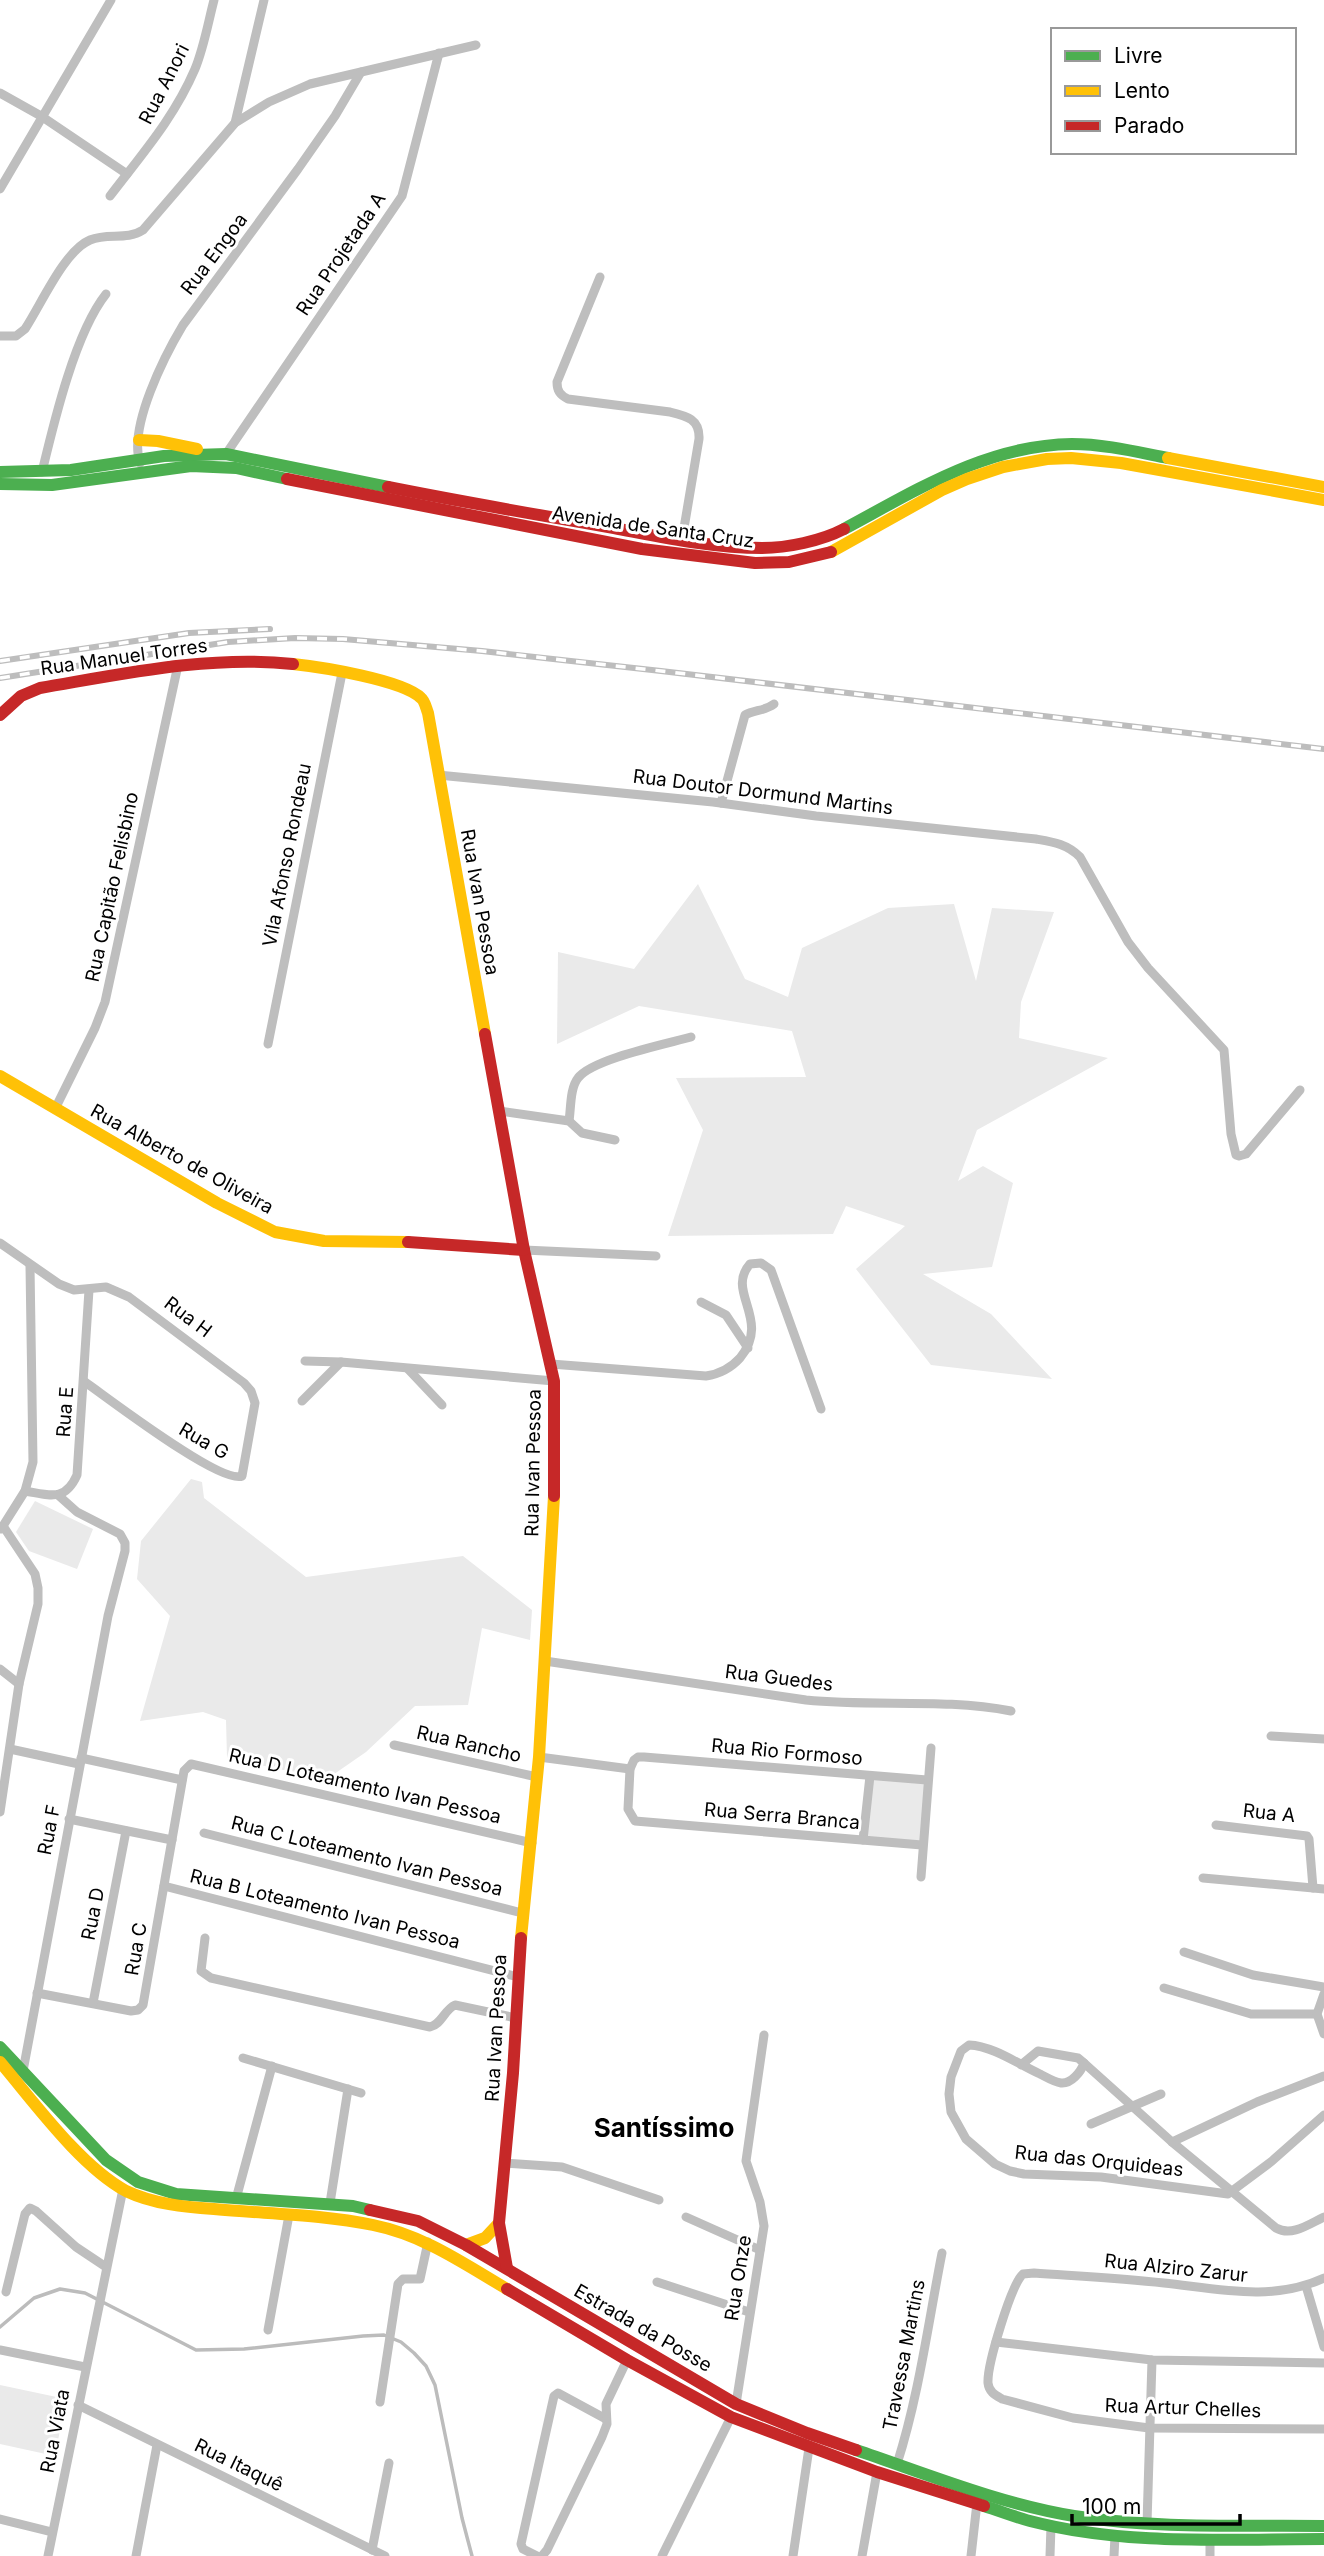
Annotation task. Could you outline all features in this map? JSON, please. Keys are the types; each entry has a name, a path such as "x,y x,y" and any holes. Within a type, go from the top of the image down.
{"main road":[{"path":"139,440 212,453"},
{"name":"Avenida de Santa Cruz","path":"0,472 71,470 138,459 226,454 489,507 682,540 760,548 812,541 857,524 950,472 997,455 1048,445 1075,444 1126,450 1324,487"},
{"name":"Avenida de Santa Cruz","path":"0,484 52,485 207,466 236,468 642,549 755,563 789,562 831,552 942,490 967,479 1003,467 1047,459 1071,458 1121,463 1324,500"},
{"name":"Rua Manuel Torres","path":"0,715 21,696 40,688 178,665 269,661 404,687 423,699 428,713"},
{"name":"Rua Ivan Pessoa","path":"428,713 524,1250 554,1381 556,1470 539,1758 522,1913 499,2223 507,2268"},
{"name":"Rua Alberto de Oliveira","path":"0,1076 217,1203 275,1232 324,1241 416,1242 524,1250"},
{"name":"Estrada da Posse","path":"0,2047 5,2060 88,2160 123,2189 143,2198 171,2205 368,2222 397,2229 428,2242 627,2360 731,2417 809,2448 1051,2526 1115,2536 1210,2540 1324,2539"},
{"name":"Estrada da Posse","path":"5,2060 23,2071 81,2135 122,2172 147,2185 176,2194 330,2203 404,2216 433,2228 507,2268 736,2404 794,2429 1037,2509 1074,2516 1147,2524 1324,2526"},
{"path":"466,2245 485,2238 499,2223"}],"street":[{"path":"0,189 111,0"},
{"name":"Rua Anori","path":"110,196 150,147 183,93 201,52 214,0"},
{"path":"235,123 264,0"},
{"path":"0,336 16,336 25,329 61,270 84,243 99,237 127,237 143,230 235,123 292,90 476,44"},
{"name":"Rua Projetada A","path":"226,454 402,196 439,53"},
{"name":"Rua Engoa","path":"138,459 144,412 170,346 335,116 361,72"},
{"path":"0,93 127,174"},
{"path":"600,277 557,382 557,388 559,394 568,399 670,412 696,422 699,439 682,540"},
{"path":"42,471 57,414 81,342 106,294"},
{"path":"138,459 146,472"},
{"name":"Rua Capitão Felisbino","path":"55,1109 96,1028 105,1002 178,665"},
{"name":"Vila Afonso Rondeau","path":"268,1044 342,673"},
{"path":"721,803 745,715 774,704"},
{"name":"Rua Doutor Dormund Martins","path":"438,775 721,803 1053,842 1072,849 1080,857 1128,942 1148,968 1224,1050 1231,1134 1236,1154 1245,1154 1300,1090"},
{"path":"569,1121 575,1083 587,1070 605,1062 691,1037"},
{"path":"499,1111 569,1121 582,1133 615,1140"},
{"name":"Rua H","path":"0,1243 59,1284 74,1290 106,1287 146,1307 226,1368 244,1383 254,1396"},
{"path":"524,1250 656,1256"},
{"path":"551,1364 706,1376 727,1369 748,1348 751,1340 752,1323 741,1282 750,1264 761,1263 771,1270 821,1409"},
{"path":"0,1812 6,1753 38,1604 38,1588 29,1564 1,1528 25,1492 34,1452 30,1266"},
{"name":"Rua E","path":"58,1495 69,1489 77,1475 89,1290"},
{"path":"701,1302 726,1315 748,1348"},
{"path":"305,1361 554,1381"},
{"path":"302,1401 341,1362"},
{"path":"408,1369 442,1405"},
{"name":"Rua G","path":"85,1382 174,1445 206,1465 235,1478 242,1476 246,1464 254,1396"},
{"path":"25,1492 58,1495"},
{"name":"Rua F","path":"23,2071 108,1616 121,1573 125,1543 120,1534 77,1512 58,1495"},
{"name":"Rua Guedes","path":"545,1661 806,1700 982,1706 1011,1711"},
{"path":"0,1670 19,1684"},
{"path":"1271,1736 1324,1739"},
{"name":"Rua Rancho","path":"394,1745 537,1777"},
{"path":"921,1877 931,1748"},
{"path":"6,1753 80,1761 183,1780 164,1886"},
{"name":"Rua Rio Formoso","path":"631,1769 634,1760 644,1757 928,1780"},
{"path":"539,1758 631,1769"},
{"name":"Rua D Loteamento Ivan Pessoa","path":"183,1780 184,1771 191,1764 531,1843"},
{"name":"Rua Serra Branca","path":"631,1769 628,1809 632,1819 640,1822 922,1844"},
{"path":"863,1840 870,1776"},
{"path":"69,1819 172,1840"},
{"name":"Rua A","path":"1216,1825 1307,1836 1313,1888"},
{"name":"Rua D","path":"93,2003 126,1832"},
{"name":"Rua C Loteamento Ivan Pessoa","path":"204,1833 522,1913"},
{"path":"1203,1878 1324,1889"},
{"name":"Rua C","path":"93,2003 131,2011 138,2010 143,2005 164,1886"},
{"name":"Rua B Loteamento Ivan Pessoa","path":"164,1886 518,1977"},
{"path":"205,1938 201,1971 211,1978 430,2027 437,2025 447,2009 455,2005 516,2018"},
{"path":"1184,1952 1254,1975 1324,1987"},
{"path":"1164,1988 1251,2014 1317,2014"},
{"path":"37,1993 93,2003"},
{"path":"1324,1994 1317,2014 1324,2034"},
{"name":"Rua Onze","path":"736,2404 763,2217 747,2169 746,2151 764,2035"},
{"name":"Rua das Orquideas","path":"1084,2063 1075,2077 1062,2083 988,2049 969,2045 961,2051 951,2077 950,2112 966,2139 996,2164 1010,2171 1101,2177 1222,2194 1231,2192"},
{"path":"5,2060 27,2050"},
{"path":"1021,2065 1038,2051 1078,2059 1265,2221 1287,2232 1324,2217"},
{"path":"243,2058 361,2093"},
{"path":"236,2199 272,2066"},
{"path":"1172,2142 1257,2102 1324,2076"},
{"path":"330,2203 348,2089"},
{"path":"1091,2124 1130,2105 1161,2094"},
{"path":"1231,2192 1324,2115"},
{"path":"505,2162 562,2168 659,2200"},
{"path":"6,2292 25,2214 30,2208 76,2247 106,2267 123,2189"},
{"path":"268,2330 289,2215"},
{"path":"686,2217 760,2250"},
{"path":"380,2402 397,2284 403,2279 420,2279 428,2242"},
{"name":"Travessa Martins","path":"897,2464 918,2387 942,2253"},
{"name":"Rua Viata","path":"48,2556 106,2267"},
{"name":"Rua Alziro Zarur","path":"996,2342 1013,2288 1023,2274 1163,2283 1243,2293 1306,2286 1324,2278"},
{"path":"657,2282 749,2312"},
{"path":"1306,2286 1324,2347"},
{"path":"996,2342 1152,2360 1324,2363 1324,2357"},
{"name":"Rua Artur Chelles","path":"996,2342 988,2383 992,2393 1002,2399 1073,2417 1149,2428 1324,2429"},
{"path":"0,2350 85,2367"},
{"path":"542,2556 602,2437 607,2424 606,2404 627,2360"},
{"path":"1147,2524 1152,2360"},
{"path":"537,2556 523,2549 521,2544 552,2398 558,2393 606,2419"},
{"name":"Rua Itaquê","path":"78,2405 385,2556"},
{"path":"662,2556 731,2417"},
{"path":"136,2556 158,2445"},
{"path":"793,2556 809,2448"},
{"path":"372,2550 389,2463"},
{"path":"862,2556 877,2472"},
{"path":"971,2556 977,2503"},
{"path":"0,2519 52,2532"},
{"path":"1050,2556 1051,2526"},
{"path":"1114,2556 1115,2536"},
{"path":"1210,2540 1210,2556"}],"shaded area":[{"path":"698,884 745,979 788,997 802,948 888,908 954,904 976,981 992,908 1054,912 1021,1002 1019,1038 1108,1058 977,1130 958,1181 983,1166 1013,1183 992,1267 923,1274 991,1314 1052,1379 931,1365 856,1269 905,1226 846,1206 833,1234 668,1236 703,1130 676,1078 806,1077 792,1031 639,1006 557,1044 558,952 634,969"},
{"path":"191,1479 202,1482 204,1498 306,1577 463,1556 532,1610 530,1640 482,1628 468,1705 415,1706 366,1752 327,1779 227,1758 226,1720 203,1712 140,1721 170,1616 137,1579 141,1541"},
{"path":"35,1501 93,1529 77,1569 29,1551 16,1532"},
{"path":"870,1776 927,1780 922,1845 863,1840"},
{"path":"0,2385 66,2399 55,2456 0,2444"}],"waterway":[{"path":"0,2327 34,2298 60,2289 85,2293 196,2350 244,2349 384,2335 401,2342 426,2366 435,2385 472,2556"}],"railway":[{"path":"0,661 189,633 270,629"},
{"path":"0,678 228,642 295,638 343,639 661,671 1324,749"}],"traffic: fast":[{"path":"844,529 954,472 1011,452 1041,446 1084,444 1168,458"},
{"path":"0,472 71,470 164,456 226,454 388,487"},
{"path":"0,484 52,485 191,466 236,468 287,479"},
{"path":"0,2047 106,2160 138,2182 176,2194 353,2206 370,2210"},
{"path":"856,2450 991,2496 1074,2516 1168,2525 1324,2526"},
{"path":"984,2506 1066,2529 1139,2538 1324,2539"}],"traffic: slow":[{"path":"139,440 197,449"},
{"path":"831,552 942,490 967,479 1003,467 1047,459 1071,458 1121,463 1324,500"},
{"path":"1168,458 1324,487"},
{"path":"293,664 380,680 411,691 424,701 485,1034"},
{"path":"0,1076 217,1203 275,1232 324,1241 408,1242"},
{"path":"521,1938 539,1757 554,1496"},
{"path":"0,2062 75,2150 126,2191 147,2199 181,2206 334,2219 373,2225 426,2243 507,2289"},
{"path":"466,2245 485,2238 499,2223"}],"traffic: jam":[{"path":"287,479 642,549 755,563 789,562 831,552"},
{"path":"388,487 725,546 782,547 815,540 844,529"},
{"path":"0,715 21,696 40,688 103,677 198,664 293,664"},
{"path":"485,1034 524,1250 554,1381 554,1496"},
{"path":"408,1242 524,1250"},
{"path":"507,2268 499,2223 513,2073 521,1938"},
{"path":"370,2210 418,2221 466,2245 736,2404 856,2450"},
{"path":"507,2289 627,2360 731,2417 877,2472 984,2506"}],"district":[{"name":"Santíssimo","path":"664,2127"}]}
